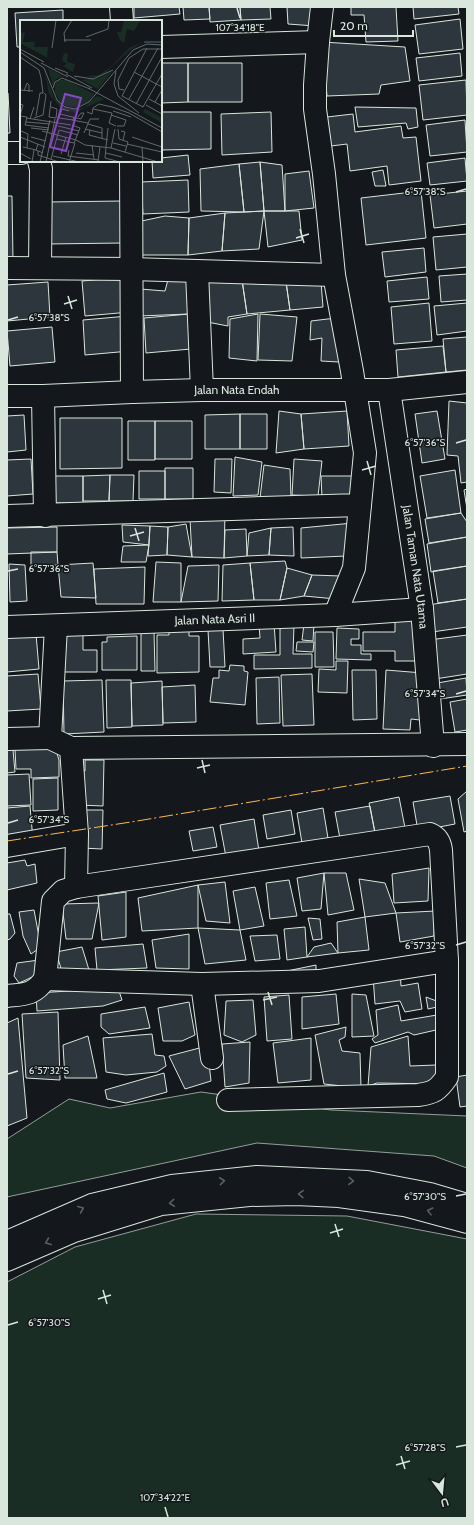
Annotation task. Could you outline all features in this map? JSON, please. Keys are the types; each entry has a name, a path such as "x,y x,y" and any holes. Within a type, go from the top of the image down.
{"main road":[{"path":"121,7 122,20"},
{"path":"322,7 318,42 315,109 320,140 334,275 364,453 354,568 335,615"},
{"path":"162,47 318,42"},
{"path":"7,153 20,153"},
{"path":"39,162 41,168 40,268"},
{"path":"131,162 132,392"},
{"path":"7,268 131,269 334,275"},
{"path":"197,272 202,390"},
{"name":"Jalan Nata Endah","path":"7,396 202,390 389,390 467,382"},
{"name":"Jalan Taman Nata Utama","path":"389,390 422,609 433,746"},
{"path":"43,396 46,516"},
{"path":"7,516 46,516 360,505"},
{"name":"Jalan Nata Asri II","path":"7,627 335,615 422,609"},
{"path":"50,738 56,626"},
{"path":"7,739 50,738 72,748 433,746 467,744"},
{"path":"72,748 76,834 76,887"},
{"path":"7,846 76,834"},
{"path":"7,996 29,994 39,988 45,979 53,901 63,891 76,887 430,834 438,839 441,850 447,961 447,1077 439,1089 429,1094 418,1095 228,1100"},
{"path":"45,979 202,984 319,981 447,961"},
{"path":"202,984 212,1058"},
{"path":"7,1242 92,1205 172,1186 257,1177 367,1182 430,1194 467,1205"},
{"path":"7,1260 74,1231 161,1204 249,1194 339,1196 404,1205 467,1222"}],"green space":[{"path":"201,1092 331,1110 467,1116 467,1168 434,1156 257,1143 7,1197 7,1139 69,1099 110,1108"},
{"path":"196,1214 347,1216 467,1239 467,1518 7,1518 7,1282 75,1247"}],"building":[{"path":"134,7 179,7 180,14 134,18"},
{"path":"183,7 209,7 210,19 184,20"},
{"path":"209,7 240,7 241,20 210,22"},
{"path":"240,7 270,7 271,19 241,20"},
{"path":"287,7 315,7 315,26 288,24"},
{"path":"351,7 396,7 398,41 366,42 364,15 351,15"},
{"path":"413,7 458,7 459,14 414,19"},
{"path":"63,10 63,20 20,20 20,47 17,47 15,13"},
{"path":"460,19 463,49 419,54 415,25"},
{"path":"322,42 405,47 410,81 381,85 379,94 327,96"},
{"path":"460,53 462,76 419,81 416,58"},
{"path":"162,63 188,63 188,102 162,103"},
{"path":"188,63 242,63 242,102 188,102"},
{"path":"466,80 467,115 423,120 419,85"},
{"path":"8,93 10,133 7,133"},
{"path":"355,107 416,108 418,127 408,129 406,123 358,127"},
{"path":"162,112 211,112 211,149 162,150"},
{"path":"271,112 272,152 222,155 221,114"},
{"path":"353,114 355,132 401,126 403,138 416,137 421,181 389,185 387,166 350,171 347,144 331,146 327,117"},
{"path":"465,120 467,152 430,156 426,125"},
{"path":"188,155 190,175 153,178 152,162 162,162 162,158"},
{"path":"465,158 467,181 430,185 427,163"},
{"path":"260,162 282,165 285,211 264,211"},
{"path":"260,162 264,211 244,212 239,164"},
{"path":"239,164 244,212 201,211 200,169"},
{"path":"383,170 386,186 375,186 372,172"},
{"path":"309,171 314,208 285,211 285,174"},
{"path":"188,180 189,212 143,214 141,182"},
{"path":"421,191 426,238 366,245 361,198"},
{"path":"467,191 467,224 434,228 430,195"},
{"path":"7,196 12,196 13,261 7,261"},
{"path":"122,201 122,243 47,244 47,202"},
{"path":"264,211 299,211 302,240 268,247"},
{"path":"264,211 259,249 222,251 225,213"},
{"path":"225,213 222,251 188,255 189,218"},
{"path":"165,216 189,218 188,255 141,255 137,222"},
{"path":"467,234 467,267 436,270 433,237"},
{"path":"424,248 426,272 385,277 382,252"},
{"path":"467,274 467,300 441,302 439,276"},
{"path":"188,275 189,314 139,316 140,289 165,291 169,276"},
{"path":"127,277 130,312 85,316 82,281"},
{"path":"427,277 429,299 389,302 387,281"},
{"path":"242,280 247,314 228,317 228,326 207,322 206,282"},
{"path":"242,280 286,282 290,310 247,314"},
{"path":"48,282 50,317 7,321 7,285"},
{"path":"286,282 321,282 323,307 290,310"},
{"path":"429,303 432,341 394,344 391,307"},
{"path":"467,303 467,331 437,335 434,306"},
{"path":"189,314 191,349 146,353 144,318"},
{"path":"258,314 257,361 229,358 230,319"},
{"path":"260,314 297,317 292,361 258,360"},
{"path":"128,316 130,351 85,355 83,320"},
{"path":"336,318 339,362 321,361 322,338 310,340 311,321"},
{"path":"52,327 55,362 10,366 7,331"},
{"path":"467,337 467,370 446,372 443,339"},
{"path":"443,346 446,372 398,377 396,350"},
{"path":"449,401 467,403 467,482 461,483 458,456 447,455"},
{"path":"279,411 301,414 304,449 276,453"},
{"path":"347,411 349,446 304,449 301,414"},
{"path":"437,411 445,459 422,463 415,414"},
{"path":"240,414 240,449 205,449 205,415"},
{"path":"240,414 267,414 267,449 240,449"},
{"path":"24,415 26,450 7,452 7,416"},
{"path":"60,418 122,418 122,468 60,469"},
{"path":"128,421 155,421 155,460 128,460"},
{"path":"155,421 192,421 192,459 155,459"},
{"path":"235,457 262,462 258,495 233,496"},
{"path":"31,459 33,494 7,496 7,460"},
{"path":"215,459 232,459 231,493 214,492"},
{"path":"294,459 322,461 318,496 292,495"},
{"path":"264,465 290,469 291,497 260,498"},
{"path":"165,468 193,468 193,499 165,499"},
{"path":"455,470 461,513 427,518 420,476"},
{"path":"139,471 165,471 165,499 139,499"},
{"path":"110,475 134,475 133,501 109,501"},
{"path":"110,475 109,501 83,501 83,476"},
{"path":"55,476 83,476 83,503 55,503"},
{"path":"321,476 353,476 353,497 322,498"},
{"path":"467,489 467,509 464,490"},
{"path":"225,512 224,558 192,557 190,519"},
{"path":"461,513 467,522 467,537 429,543 425,519"},
{"path":"353,523 346,556 301,558 301,528"},
{"path":"186,524 192,557 167,555 168,527"},
{"path":"122,525 150,526 149,545 123,542"},
{"path":"150,526 168,527 167,555 148,556"},
{"path":"57,527 57,552 7,554 7,528"},
{"path":"293,527 294,556 269,555 271,528"},
{"path":"271,528 269,555 247,556 249,533"},
{"path":"246,529 247,556 224,558 225,530"},
{"path":"467,537 467,566 431,572 427,544"},
{"path":"149,545 146,562 121,562 123,546"},
{"path":"31,552 57,552 58,565 31,567"},
{"path":"285,561 287,568 280,600 254,600 250,563"},
{"path":"156,562 181,563 181,602 153,602"},
{"path":"93,563 96,598 61,597 58,565"},
{"path":"250,563 254,600 222,601 223,565"},
{"path":"9,564 25,565 27,601 10,602"},
{"path":"219,565 218,601 181,602 188,566"},
{"path":"467,566 467,599 438,603 433,571"},
{"path":"145,567 144,604 96,604 94,569"},
{"path":"287,568 312,575 304,596 280,600"},
{"path":"312,575 341,576 336,599 304,596"},
{"path":"467,599 467,627 432,632 428,605"},
{"path":"395,613 418,613 417,661 395,661 395,651 363,651 363,632 395,632"},
{"path":"274,623 276,652 243,654 243,639 260,638 259,624"},
{"path":"280,624 294,625 293,654 312,654 312,668 254,669 254,655 280,655"},
{"path":"304,624 314,624 313,641 302,640"},
{"path":"169,625 189,625 189,636 199,636 199,672 157,673 157,635 169,635"},
{"path":"337,628 359,629 359,639 351,639 351,645 361,645 361,654 371,654 371,660 336,659"},
{"path":"223,629 225,667 210,667 208,630"},
{"path":"61,632 83,633 83,650 97,650 97,672 61,672"},
{"path":"141,632 154,632 155,671 141,671"},
{"path":"315,632 333,632 334,667 315,667"},
{"path":"36,634 39,669 7,672 7,637"},
{"path":"467,635 467,674 435,679 429,640"},
{"path":"137,636 137,670 102,670 102,642 107,642 107,637"},
{"path":"297,642 314,642 313,652 296,651"},
{"path":"336,661 348,661 347,693 318,692 319,669 336,670"},
{"path":"230,665 244,666 244,671 248,672 245,705 210,702 213,678 219,678 219,670 229,671"},
{"path":"352,670 376,670 377,719 353,720"},
{"path":"386,670 423,673 420,720 411,719 410,730 383,729"},
{"path":"38,674 41,709 7,711 7,676"},
{"path":"312,674 314,725 283,726 281,675"},
{"path":"279,677 280,723 257,724 256,678"},
{"path":"466,678 467,695 440,699 437,683"},
{"path":"102,680 104,732 64,734 63,681"},
{"path":"106,680 131,680 132,727 107,728"},
{"path":"162,681 163,725 132,726 131,683"},
{"path":"195,685 196,722 163,723 162,687"},
{"path":"467,699 467,730 455,732 450,702"},
{"path":"55,747 59,760 59,777 31,778 31,769 16,769 15,749"},
{"path":"7,750 13,750 15,772 7,773"},
{"path":"85,760 104,760 103,806 79,805 79,771 85,771"},
{"path":"29,774 31,805 7,806 7,775"},
{"path":"58,778 58,810 33,811 33,779"},
{"path":"467,791 467,831 464,832 458,799"},
{"path":"450,796 455,824 418,831 413,802"},
{"path":"399,797 406,833 376,838 369,803"},
{"path":"30,806 33,840 7,842 7,808"},
{"path":"370,806 376,838 341,844 335,812"},
{"path":"323,808 328,838 302,843 297,813"},
{"path":"82,810 103,810 102,849 81,848"},
{"path":"291,810 295,834 267,839 263,815"},
{"path":"254,819 259,851 226,857 220,825"},
{"path":"213,827 217,847 193,851 189,831"},
{"path":"25,860 27,866 35,864 37,883 7,890 7,863"},
{"path":"429,868 428,901 394,903 392,874"},
{"path":"324,873 346,873 354,910 328,915"},
{"path":"324,873 321,909 302,911 297,878"},
{"path":"359,879 385,883 396,913 365,917"},
{"path":"289,880 297,916 270,919 266,883"},
{"path":"225,882 230,923 206,921 198,885"},
{"path":"198,885 198,928 142,931 138,898"},
{"path":"255,887 264,926 240,930 233,891"},
{"path":"126,892 126,937 102,940 98,896"},
{"path":"99,903 92,939 66,939 62,904"},
{"path":"34,910 41,947 31,954 23,936 19,912"},
{"path":"435,911 434,936 400,942 396,913"},
{"path":"7,914 10,914 15,933 10,939 7,940"},
{"path":"365,917 369,950 338,953 337,922"},
{"path":"308,918 320,919 322,939 313,940"},
{"path":"305,927 307,957 287,960 284,929"},
{"path":"198,928 240,930 246,960 205,964"},
{"path":"189,934 189,969 156,968 152,940"},
{"path":"277,935 280,959 255,961 250,936"},
{"path":"331,943 338,953 307,957 314,947"},
{"path":"143,944 147,968 97,970 95,948"},
{"path":"82,947 89,970 63,975 56,952"},
{"path":"39,960 39,974 19,983 14,976 17,963"},
{"path":"316,965 316,977 282,972"},
{"path":"400,970 401,986 418,983 422,1009 405,1012 400,1001 375,1004 373,976"},
{"path":"118,988 122,1000 103,1006 37,1011 36,993"},
{"path":"336,994 339,1024 302,1029 302,997"},
{"path":"352,994 366,995 374,1036 352,1037"},
{"path":"289,995 292,1039 267,1041 264,997"},
{"path":"426,997 439,1002 437,1007 428,1009"},
{"path":"253,1000 256,1035 242,1042 224,1035 226,1001"},
{"path":"189,1002 195,1035 182,1041 163,1041 158,1008"},
{"path":"398,1005 401,1021 437,1015 436,1030 414,1035 408,1032 375,1043 372,1039 378,1035 376,1010"},
{"path":"145,1007 150,1028 109,1034 101,1027 101,1014"},
{"path":"58,1012 60,1080 26,1078 22,1014"},
{"path":"18,1018 27,1118 7,1126 7,1023"},
{"path":"346,1027 345,1037 339,1040 342,1051 360,1053 361,1088 324,1084 315,1035"},
{"path":"152,1034 155,1055 164,1056 166,1066 157,1072 126,1075 106,1072 103,1038"},
{"path":"88,1036 97,1078 65,1078 63,1045"},
{"path":"408,1036 410,1066 436,1065 437,1084 377,1083 368,1086 371,1047"},
{"path":"311,1038 311,1080 278,1083 273,1043"},
{"path":"250,1042 249,1083 225,1087 222,1044"},
{"path":"207,1046 211,1081 185,1089 169,1056"},
{"path":"164,1073 167,1092 126,1103 107,1099 105,1090"},
{"path":"467,1075 467,1106 460,1107 456,1077"}],"power":[{"path":"7,841 131,822 467,766"}]}
